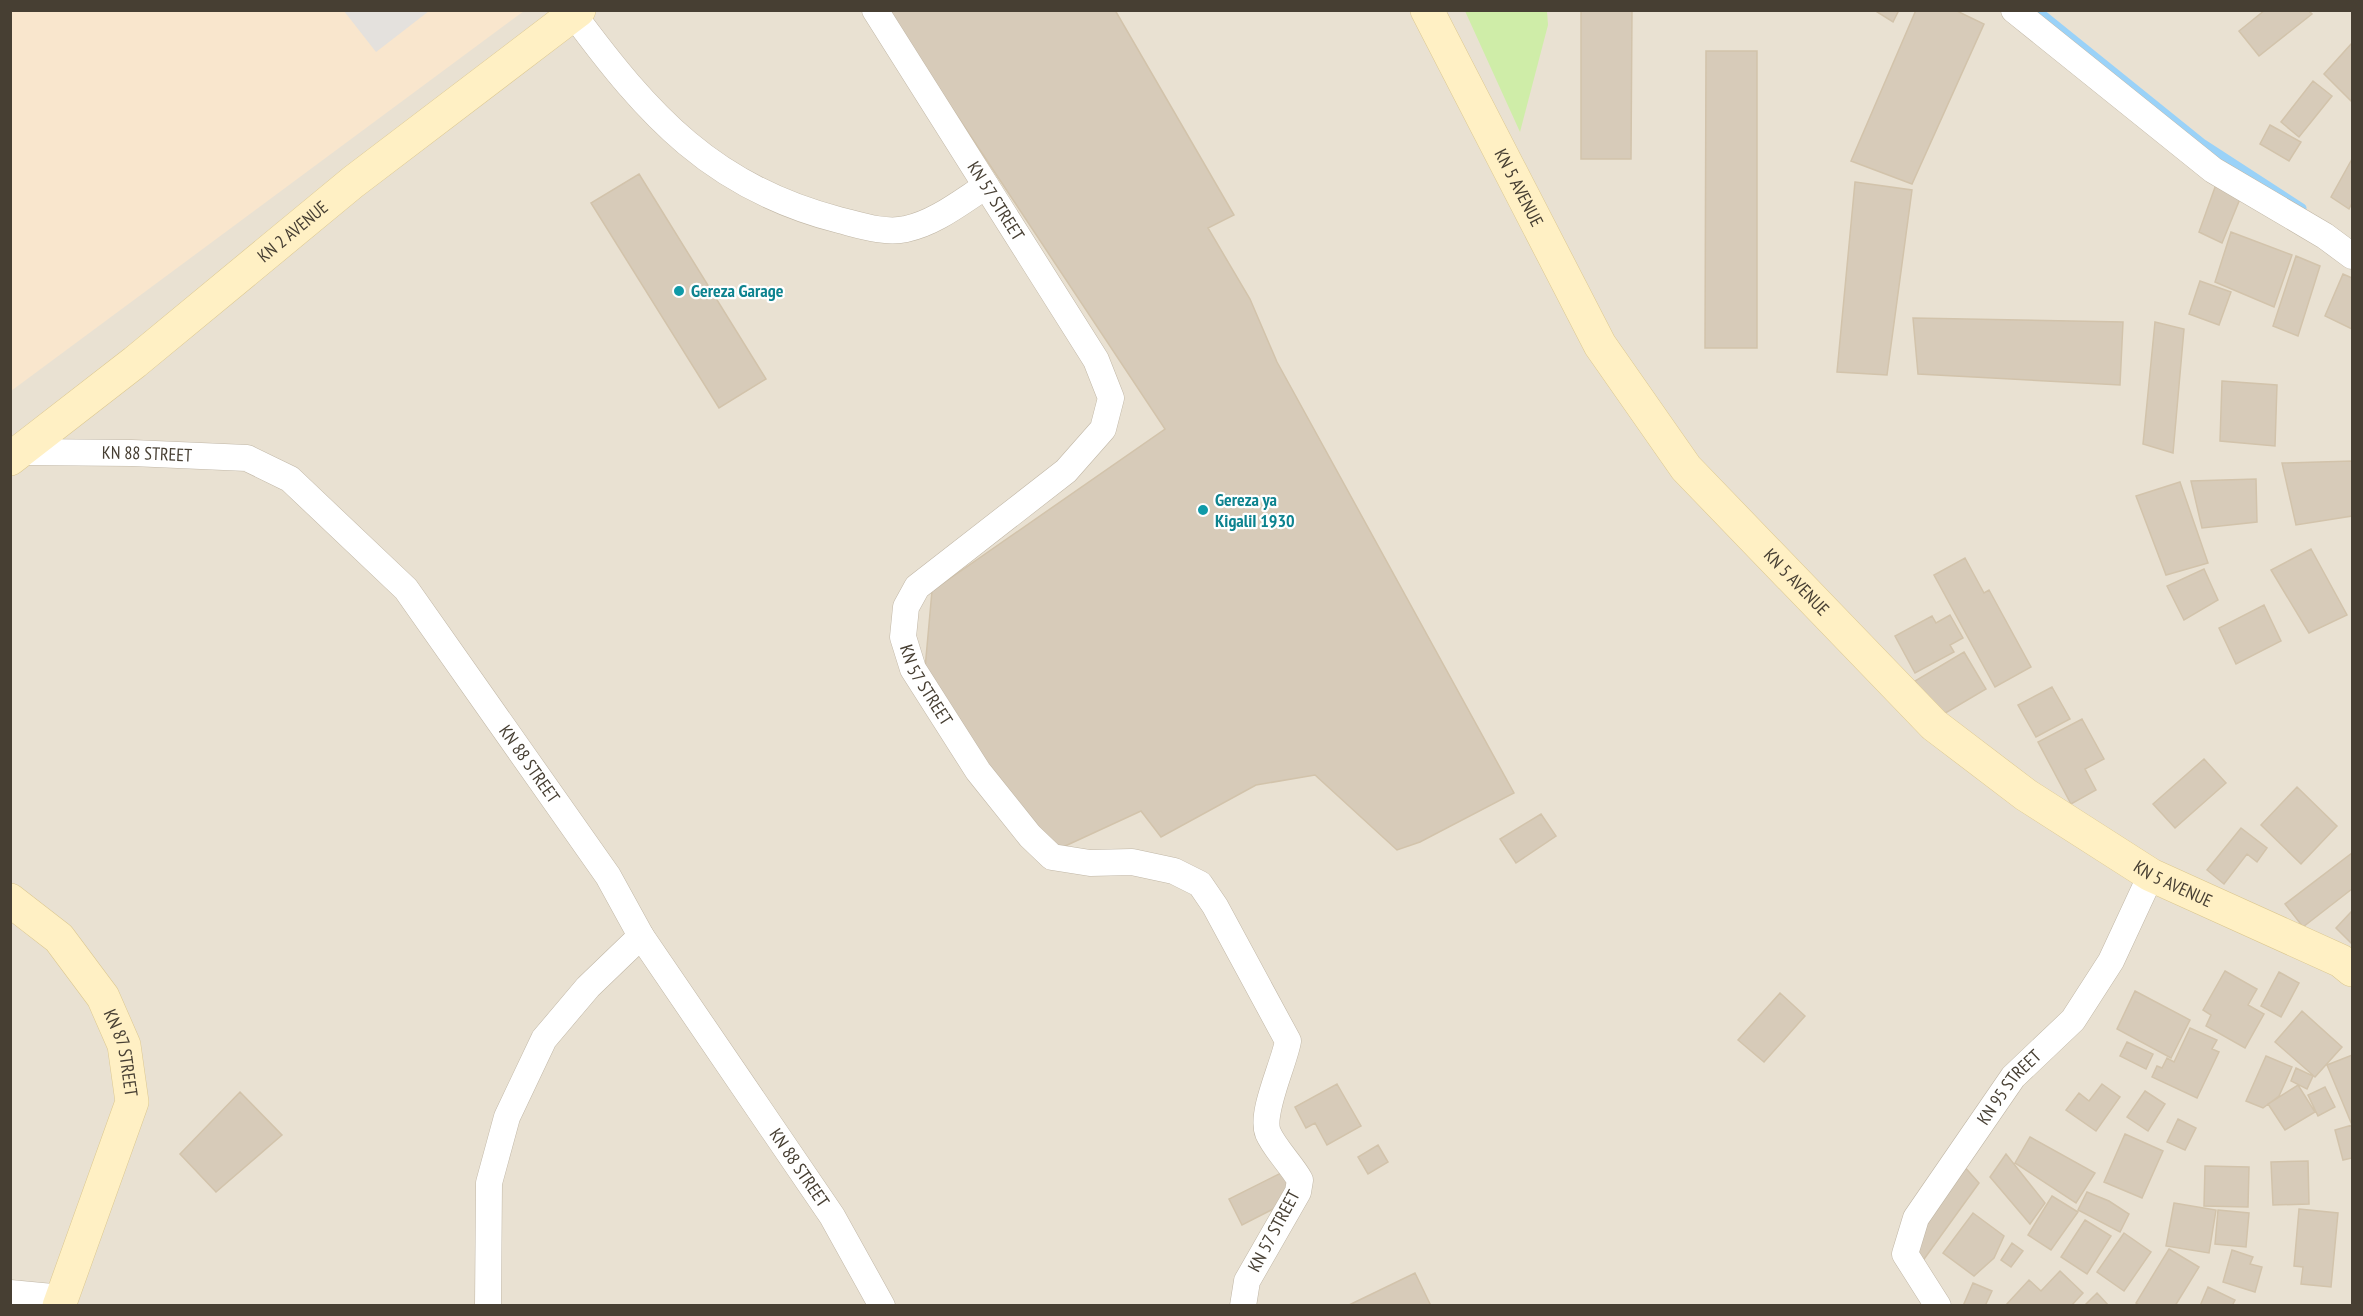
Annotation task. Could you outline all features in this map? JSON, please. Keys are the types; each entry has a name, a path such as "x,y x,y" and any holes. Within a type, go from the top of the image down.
{"main road":[{"name":"KN 5 AVENUE","path":"1427,10 1600,345 1686,468 1934,725 2026,795 2151,875 2341,961 2352,970"},
{"name":"KN 2 AVENUE","path":"17,456 353,182 576,13"},
{"name":"KN 87 STREET","path":"10,900 59,938 103,998 124,1045 132,1102 61,1302"}],"street":[{"name":"KN 57 STREET","path":"875,10 1096,360 1111,398 1103,429 1066,471 917,587 906,607 903,637 913,669 925,688 978,771 1030,836 1052,857 1090,862 1132,862 1174,871 1200,884 1215,906 1288,1041 1285,1061 1266,1122 1268,1133 1300,1180 1298,1192 1247,1281 1244,1305"},
{"path":"2014,10 2213,170 2279,208 2352,256"},
{"path":"576,13 612,66 665,126 706,160 747,185 817,215 869,228 904,230 928,222 986,186"},
{"name":"KN 88 STREET","path":"17,456 132,453 247,458 290,479 406,589 608,876 641,936 832,1216 882,1305"},
{"name":"KN 95 STREET","path":"1938,1305 1905,1254 1916,1218 2013,1077 2073,1020 2111,961 2151,875"},
{"path":"488,1305 489,1183 507,1117 544,1039 588,987 641,936"},
{"path":"10,1293 61,1302"}],"shaded area":[{"path":"10,11 2352,11 2352,1305 11,1305"},
{"path":"11,11 524,11 11,391"},
{"path":"344,11 429,11 376,52"}],"green space":[{"path":"1465,11 1547,11 1548,25 1520,132"}],"building":[{"name":"Gereza ya KigaliI 1930","path":"887,10 1115,10 1234,215 1208,228 1250,299 1277,362 1514,793 1420,842 1397,850 1315,775 1256,785 1161,837 1141,811 1050,853 924,680 932,591 1165,429"},
{"path":"1581,10 1632,10 1631,159 1581,159"},
{"path":"1874,10 1899,10 1893,22"},
{"path":"1916,10 1955,10 1984,24 1912,184 1851,161"},
{"path":"2265,10 2308,10 2312,14 2259,56 2239,31"},
{"path":"2352,43 2352,102 2324,74"},
{"path":"1706,51 1757,51 1757,348 1705,348"},
{"path":"2313,81 2332,96 2299,137 2281,122"},
{"path":"2270,125 2301,142 2289,161 2260,144"},
{"path":"2352,159 2352,203 2349,209 2331,197"},
{"name":"Gereza Garage","path":"639,174 766,379 719,408 591,203"},
{"path":"2219,176 2244,189 2222,243 2199,232"},
{"path":"1855,182 1912,190 1887,375 1837,372"},
{"path":"2231,232 2292,255 2274,307 2215,282"},
{"path":"2296,256 2320,266 2298,336 2273,326"},
{"path":"2343,274 2352,278 2352,329 2325,316"},
{"path":"2200,281 2231,292 2219,325 2189,314"},
{"path":"1913,318 2123,322 2120,385 1918,374"},
{"path":"2155,322 2184,329 2173,453 2143,444"},
{"path":"2222,381 2277,385 2275,446 2220,441"},
{"path":"2352,461 2352,516 2296,525 2282,463"},
{"path":"2256,479 2257,522 2202,528 2191,481"},
{"path":"2180,482 2208,563 2166,575 2136,496"},
{"path":"2311,549 2347,615 2309,633 2271,570"},
{"path":"1965,558 1984,593 1989,590 2031,667 1995,687 1934,575"},
{"path":"2204,569 2218,600 2184,620 2167,586"},
{"path":"2264,605 2281,641 2236,664 2219,628"},
{"path":"1950,615 1963,638 1950,645 1954,652 1915,673 1895,636 1932,616 1936,623"},
{"path":"1964,652 1986,689 1937,718 1915,681"},
{"path":"2052,687 2070,719 2036,737 2018,705"},
{"path":"2082,719 2104,759 2085,769 2096,790 2071,804 2038,742"},
{"path":"2204,759 2226,783 2175,828 2153,804"},
{"path":"2297,787 2337,826 2301,864 2261,825"},
{"path":"1541,814 1556,836 1516,863 1500,839"},
{"path":"2241,828 2267,848 2257,862 2247,854 2224,884 2207,870"},
{"path":"2352,853 2352,889 2303,927 2285,904"},
{"path":"2352,911 2352,944 2336,928"},
{"path":"2225,971 2257,989 2248,1005 2264,1014 2245,1048 2206,1026 2211,1015 2203,1010"},
{"path":"2279,972 2299,983 2281,1017 2261,1006"},
{"path":"2135,991 2190,1020 2171,1058 2117,1029"},
{"path":"1780,993 1805,1016 1764,1062 1738,1040"},
{"path":"2302,1011 2342,1047 2315,1077 2275,1042"},
{"path":"2190,1028 2217,1040 2212,1049 2219,1052 2197,1098 2152,1077 2157,1066 2162,1068 2167,1058 2174,1062"},
{"path":"2127,1042 2153,1054 2146,1069 2120,1056"},
{"path":"2352,1055 2352,1125 2327,1065"},
{"path":"2266,1056 2292,1067 2279,1096 2263,1108 2246,1101"},
{"path":"2296,1068 2313,1076 2307,1089 2291,1081"},
{"path":"1337,1084 1361,1126 1327,1145 1315,1123 1306,1128 1295,1107"},
{"path":"2102,1084 2120,1097 2096,1131 2066,1110 2079,1093 2089,1101"},
{"path":"2298,1085 2315,1112 2285,1130 2268,1104"},
{"path":"2325,1087 2335,1107 2318,1116 2308,1095"},
{"path":"2145,1091 2165,1104 2148,1131 2127,1117"},
{"path":"240,1092 282,1135 216,1192 180,1154"},
{"path":"2178,1119 2196,1128 2185,1150 2167,1142"},
{"path":"2352,1125 2352,1158 2343,1160 2335,1130"},
{"path":"2125,1134 2163,1151 2142,1198 2104,1182"},
{"path":"2030,1137 2095,1173 2076,1203 2015,1163"},
{"path":"1378,1145 1388,1162 1368,1174 1358,1157"},
{"path":"2006,1154 2045,1203 2030,1224 1990,1177"},
{"path":"2308,1161 2309,1204 2273,1205 2271,1162"},
{"path":"1962,1164 1979,1183 1922,1262 1901,1247"},
{"path":"1295,1166 1308,1191 1242,1225 1229,1199"},
{"path":"2205,1166 2249,1167 2248,1207 2204,1206"},
{"path":"2087,1192 2109,1201 2129,1214 2120,1232 2078,1210"},
{"path":"2052,1196 2078,1212 2051,1250 2028,1235"},
{"path":"2174,1203 2216,1210 2209,1253 2166,1246"},
{"path":"2299,1209 2338,1213 2331,1287 2301,1284 2303,1267 2294,1266"},
{"path":"2218,1210 2249,1213 2246,1247 2215,1244"},
{"path":"1973,1213 2004,1236 1994,1258 1974,1276 1943,1253"},
{"path":"2085,1220 2111,1236 2087,1274 2061,1257"},
{"path":"2124,1233 2151,1252 2124,1291 2097,1272"},
{"path":"2012,1243 2023,1251 2011,1267 2001,1260"},
{"path":"2169,1249 2199,1267 2175,1306 2140,1306 2136,1303"},
{"path":"2232,1250 2253,1257 2250,1264 2262,1267 2255,1292 2223,1282"},
{"path":"2060,1271 2083,1293 2071,1306 2005,1306 2029,1280 2041,1291"},
{"path":"1415,1273 1431,1306 1347,1306"},
{"path":"1973,1283 1992,1291 1985,1306 1963,1306"},
{"path":"2208,1287 2235,1300 2232,1306 2200,1306"},
{"path":"2097,1293 2109,1306 2084,1306"}],"waterway":[{"path":"2037,10 2202,143 2302,208"}],"place":[{"name":"Gereza Garage","path":"679,291"},
{"name":"Gereza ya KigaliI 1930","path":"1203,510"}]}
